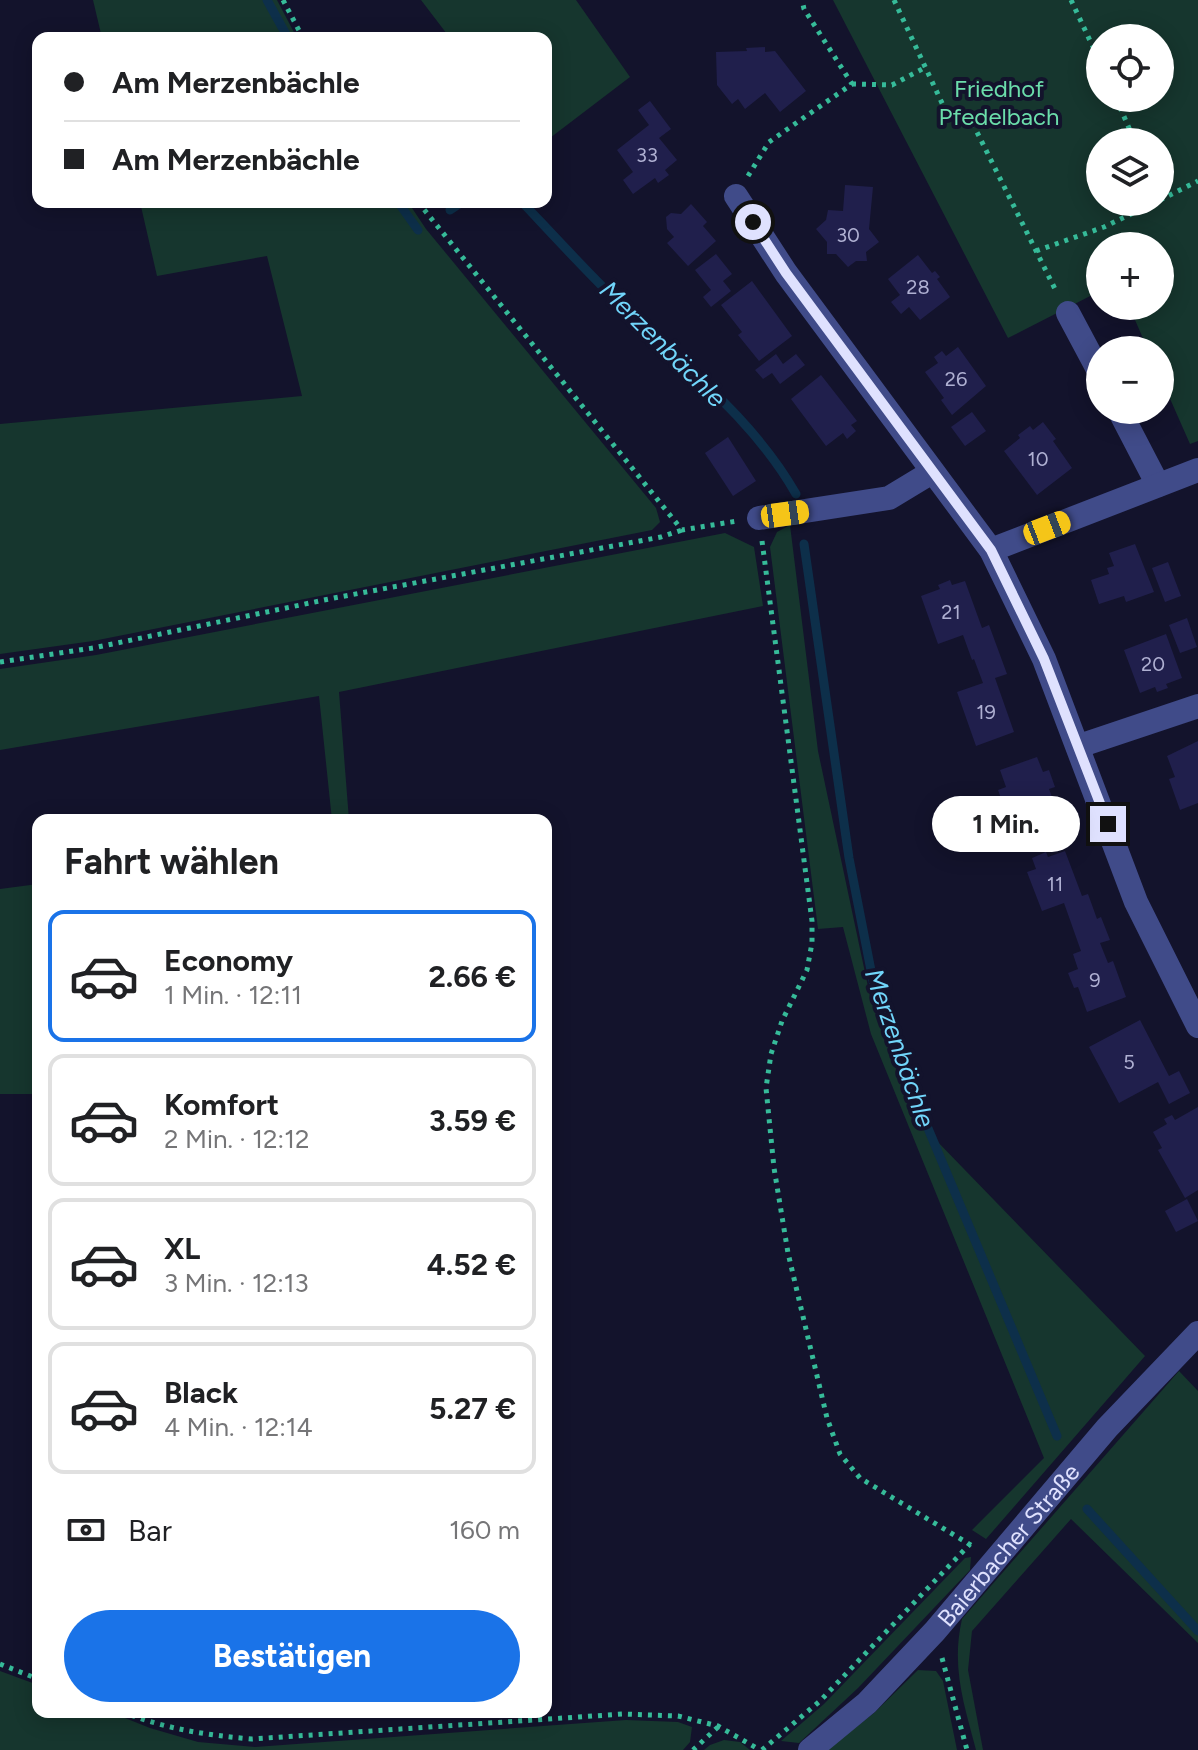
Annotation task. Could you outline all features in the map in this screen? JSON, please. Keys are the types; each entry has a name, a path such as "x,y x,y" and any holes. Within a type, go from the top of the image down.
{"street":[{"path":"736,196 786,273 991,550 1044,659 1136,902 1198,1026"},
{"path":"1068,313 1086,347"},
{"path":"1126,424 1158,485"},
{"path":"991,550 1198,470"},
{"path":"759,518 889,498 932,472"},
{"path":"1079,746 1198,706"},
{"name":"Baierbacher Straße","path":"810,1750 867,1703 935,1631 1107,1428 1198,1333"}],"path":[{"path":"283,0 300,32"},
{"path":"802,0 804,9 852,84"},
{"path":"894,0 949,118 968,114 1068,313"},
{"path":"1071,0 1086,32"},
{"path":"736,196 769,142 852,84 892,85 926,67"},
{"path":"1174,193 1198,181"},
{"path":"423,208 682,530"},
{"path":"1036,251 1126,216"},
{"path":"0,662 93,648 334,598 661,537 682,530 759,518 812,921 807,970 782,1021 771,1054 766,1088 774,1168 788,1253 827,1418 840,1454 860,1478 995,1560"},
{"path":"138,1718 198,1735 252,1739 623,1714 678,1716 718,1726 761,1750 820,1701 970,1544"},
{"path":"935,1631 967,1750"},
{"path":"0,1664 32,1677"},
{"path":"693,1750 718,1726"}],"green space":[{"path":"93,0 277,0 294,32 101,32"},
{"path":"421,0 576,0 630,77 552,136 552,32 445,32"},
{"name":"Friedhof Pfedelbach","path":"833,0 1198,0 1198,441 1190,444 1174,408 1174,336 1142,336 1135,320 1174,320 1174,232 1086,232 1086,298 1008,338"},
{"path":"141,208 412,208 656,508 660,522 652,530 93,641 0,654 0,424 302,396 267,256 157,276"},
{"path":"790,525 818,751 870,996 933,1137 1145,1356 986,1539 972,1530 1044,1458 871,1034 843,927 818,929 770,547 777,532"},
{"path":"725,533 754,547 763,606 339,692 349,814 331,814 319,696 0,750 0,669 96,655"},
{"path":"32,885 32,1094 0,1094 0,889"},
{"path":"1179,1371 1198,1391 1198,1643 1071,1519 972,1631 968,1670 983,1750 976,1750 958,1669 962,1619"},
{"path":"971,1557 970,1570 858,1688 799,1743 781,1741 824,1704 965,1558"},
{"path":"918,1670 936,1671 943,1681 957,1750 827,1750 874,1713"},
{"path":"0,1671 32,1683 32,1718 125,1718 198,1742 255,1747 626,1720 678,1722 692,1727 690,1742 683,1750 0,1750"},
{"path":"724,1740 740,1742 750,1750 704,1750"}],"building":[{"path":"765,47 765,52 775,51 806,91 780,112 765,93 745,109 738,99 732,104 717,85 716,52"},
{"path":"650,101 671,129 659,138 677,160 665,170 669,175 658,183 655,178 633,194 623,180 633,172 617,150 649,125 638,110"},
{"path":"845,185 873,187 869,229 879,242 866,252 867,261 856,261 848,267 836,254 827,254 827,242 816,229 826,220 828,210 843,211"},
{"path":"691,204 707,222 703,226 716,241 688,266 667,243 674,237 667,229 666,217 671,213 681,214"},
{"path":"716,254 732,274 723,281 731,291 711,307 703,297 711,290 695,270"},
{"path":"918,255 932,273 935,271 940,277 937,279 950,297 920,320 909,307 901,314 891,302 900,295 888,279"},
{"path":"752,281 792,336 759,361 738,335 742,332 721,305"},
{"path":"958,347 986,386 952,415 925,372 938,363 934,357 942,351 946,356"},
{"path":"776,354 783,364 796,354 805,365 780,384 772,373 763,379 755,370"},
{"path":"821,375 857,421 851,425 856,431 847,439 843,433 826,446 791,399"},
{"path":"972,412 986,431 965,446 951,427"},
{"path":"1043,422 1072,468 1037,495 1004,451 1030,426 1033,430"},
{"path":"728,437 756,481 733,496 705,453"},
{"path":"1135,544 1154,592 1126,602 1124,596 1099,604 1091,580 1109,574 1107,568 1114,566 1109,553"},
{"path":"1168,562 1181,596 1165,602 1152,568"},
{"path":"950,580 952,585 965,581 982,628 989,625 1007,674 995,678 1014,732 976,746 957,692 983,683 963,635 938,644 921,596 940,589 938,585"},
{"path":"1187,618 1197,647 1180,653 1169,625"},
{"path":"1166,634 1182,678 1166,684 1168,688 1157,692 1155,687 1140,693 1124,650"},
{"path":"1198,741 1198,803 1180,810 1169,779 1175,777 1167,756"},
{"path":"1037,757 1043,772 1049,770 1055,787 1049,789 1055,805 1050,806 1058,830 1027,842 1011,804 1004,807 998,790 1006,787 1000,770"},
{"path":"1065,851 1082,896 1088,894 1097,919 1101,917 1110,940 1100,943 1108,963 1113,961 1126,997 1087,1012 1078,987 1074,988 1068,973 1078,969 1073,954 1081,951 1064,903 1042,911 1027,872 1036,869 1032,858 1046,852 1048,857"},
{"path":"1140,1020 1169,1076 1179,1071 1190,1093 1169,1104 1158,1082 1119,1103 1089,1047"},
{"path":"1198,1107 1198,1190 1185,1198 1158,1150 1162,1148 1153,1132 1167,1124 1164,1119 1172,1115 1175,1120"},
{"path":"1187,1199 1198,1221 1176,1232 1165,1211"}],"waterway":[{"path":"267,0 285,32"},
{"path":"402,208 418,230"},
{"name":"Merzenbächle","path":"528,208 607,292 738,416 779,466 796,494"},
{"name":"Merzenbächle","path":"804,544 849,858 875,991 896,1052 1057,1436"},
{"name":"Merzenbächle","path":"1087,1509 1198,1631"}],"route":[{"path":"753,222 786,273 991,550 1044,659 1108,824"}]}
